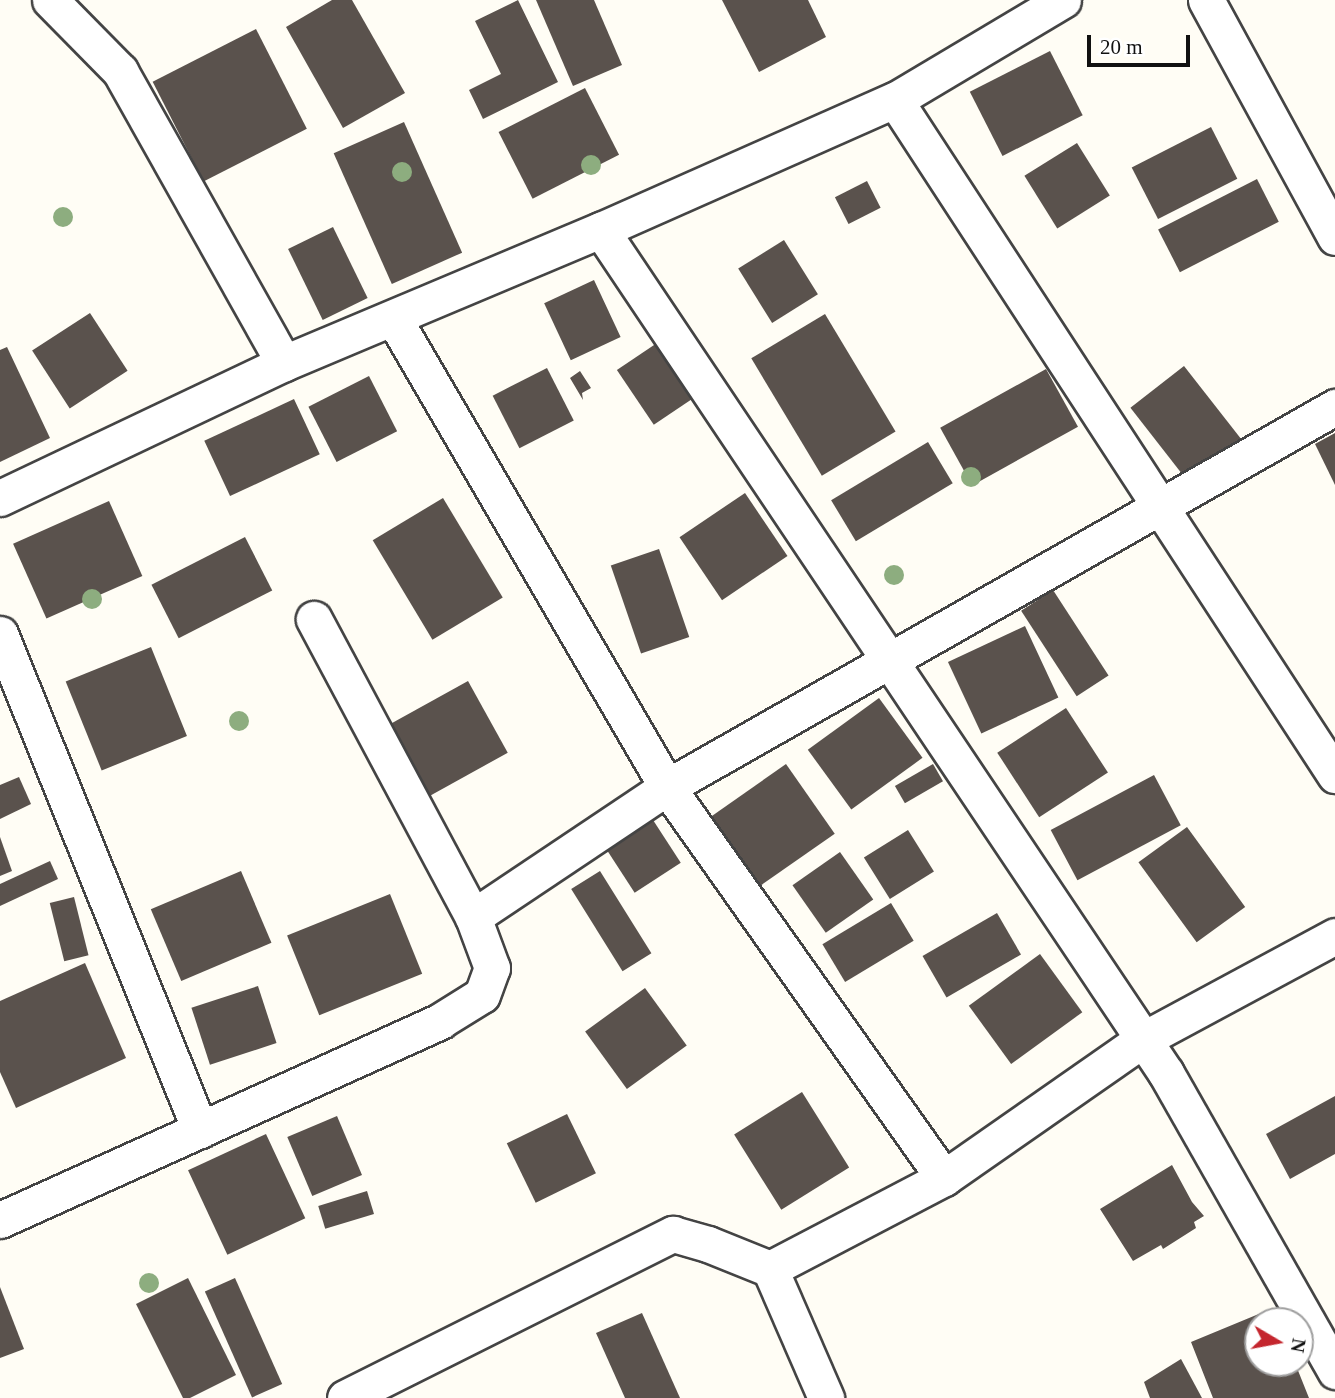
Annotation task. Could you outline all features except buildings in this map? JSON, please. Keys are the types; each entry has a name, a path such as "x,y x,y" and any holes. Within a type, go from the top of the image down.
{"street":[{"path":"50,0 120,71 284,363"},
{"path":"1206,0 1335,237"},
{"path":"0,498 284,363 601,230 894,100 1052,2"},
{"path":"894,100 1335,775"},
{"path":"601,230 1196,1122 1335,1371"},
{"path":"394,319 667,787 944,1178"},
{"path":"473,916 667,787 1335,407"},
{"path":"0,1220 440,1021 482,995 492,968 473,916 314,619"},
{"path":"0,634 200,1130"},
{"path":"770,1269 944,1178 1142,1040 1335,936"},
{"path":"345,1398 673,1234 708,1244 770,1269 826,1398"}]}
